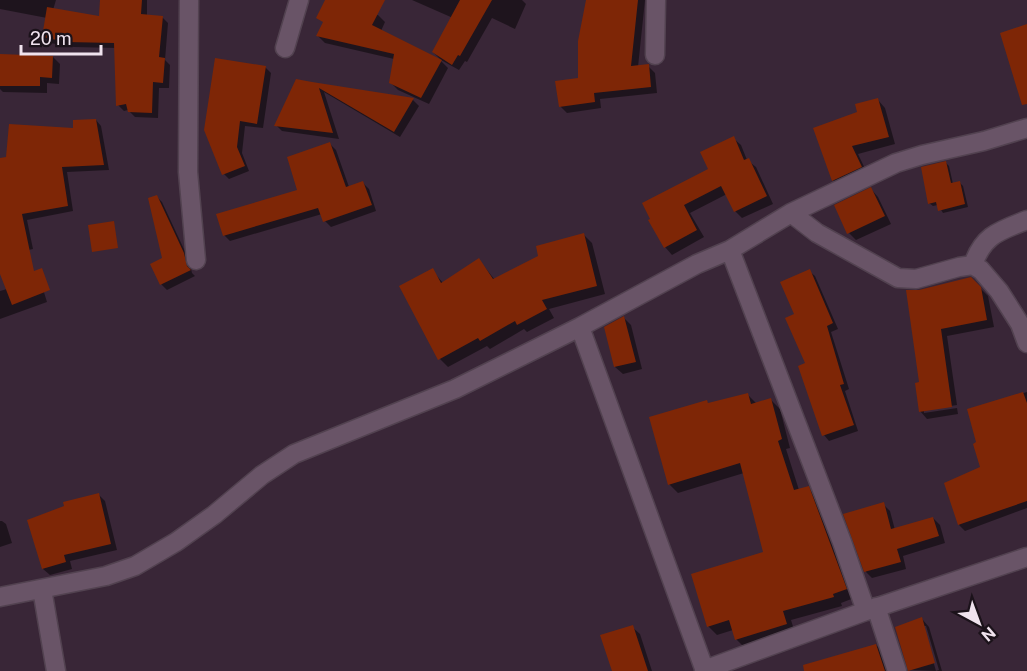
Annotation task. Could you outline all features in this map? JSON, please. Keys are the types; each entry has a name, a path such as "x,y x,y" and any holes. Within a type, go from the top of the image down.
{"street":[{"path":"189,0 188,172 196,260"},
{"path":"285,48 299,0"},
{"path":"655,55 656,0"},
{"path":"0,597 106,576 135,566 176,542 214,515 262,475 294,454 445,393 580,327 697,264 730,250 791,213 896,163 922,154 984,141 1027,128"},
{"path":"791,213 817,233 897,278 916,279 973,265 981,270 999,291 1020,324 1027,343"},
{"path":"973,265 978,251 988,238 1027,220"},
{"path":"730,250 842,542 897,671"},
{"path":"580,327 705,670 871,609 1027,557"},
{"path":"42,589 56,671"}],"building":[{"path":"100,0 142,0 141,14 163,16 159,57 165,58 163,83 153,82 152,113 128,112 126,104 116,106 114,43 67,42 42,37 47,7 99,16"},
{"path":"325,0 385,0 372,25 442,60 421,98 389,83 394,54 316,36 323,22 316,18"},
{"path":"460,0 492,0 460,56 458,55 452,65 432,52"},
{"path":"586,0 638,0 631,66 649,64 651,87 594,93 595,102 559,107 555,81 578,78 578,41"},
{"path":"1027,24 1027,104 1022,105 1000,33"},
{"path":"0,54 53,56 52,78 40,77 40,86 0,86"},
{"path":"215,58 266,66 257,124 240,121 237,147 245,166 222,175 204,130"},
{"path":"296,79 414,98 394,132 319,88 333,133 274,126"},
{"path":"878,98 889,137 852,146 862,167 832,181 813,128 857,112 855,104"},
{"path":"96,119 104,165 62,167 68,206 22,214 34,271 42,268 50,290 12,305 0,274 0,158 6,157 9,124 73,128 73,120"},
{"path":"734,136 744,160 749,158 767,196 734,212 721,186 684,205 697,230 664,248 648,220 650,219 642,203 708,169 700,152"},
{"path":"330,142 346,187 363,181 372,205 323,222 318,208 223,236 216,214 297,190 287,157"},
{"path":"946,161 951,183 960,181 965,204 938,211 936,202 928,204 921,167"},
{"path":"871,187 885,216 847,234 834,205"},
{"path":"157,195 184,253 187,266 191,270 160,285 150,264 162,258 148,198"},
{"path":"114,221 118,248 92,252 88,225"},
{"path":"584,233 597,286 542,300 547,309 517,325 515,321 480,341 478,338 438,360 399,286 433,268 441,283 479,258 493,279 538,256 536,246"},
{"path":"810,269 833,323 827,326 844,384 840,385 854,425 822,436 798,366 805,363 785,318 794,314 780,282"},
{"path":"971,277 981,287 987,320 941,329 952,407 919,412 915,383 919,382 906,290 919,290"},
{"path":"624,316 636,362 614,367 604,327"},
{"path":"1023,392 1027,403 1027,501 958,525 944,483 980,467 973,444 976,442 967,409"},
{"path":"748,393 751,404 771,398 782,439 778,441 794,490 809,486 847,589 833,594 834,597 783,611 787,624 735,640 729,620 707,627 691,574 763,552 740,463 668,485 649,417 707,400 708,403"},
{"path":"99,493 111,544 64,555 66,562 42,569 27,520 64,506 63,502"},
{"path":"884,502 891,529 933,517 939,536 897,549 901,562 864,572 843,514"},
{"path":"922,617 935,663 908,671 895,627"},
{"path":"633,625 648,671 612,671 600,635"},
{"path":"876,644 885,671 804,671 803,665"}]}
